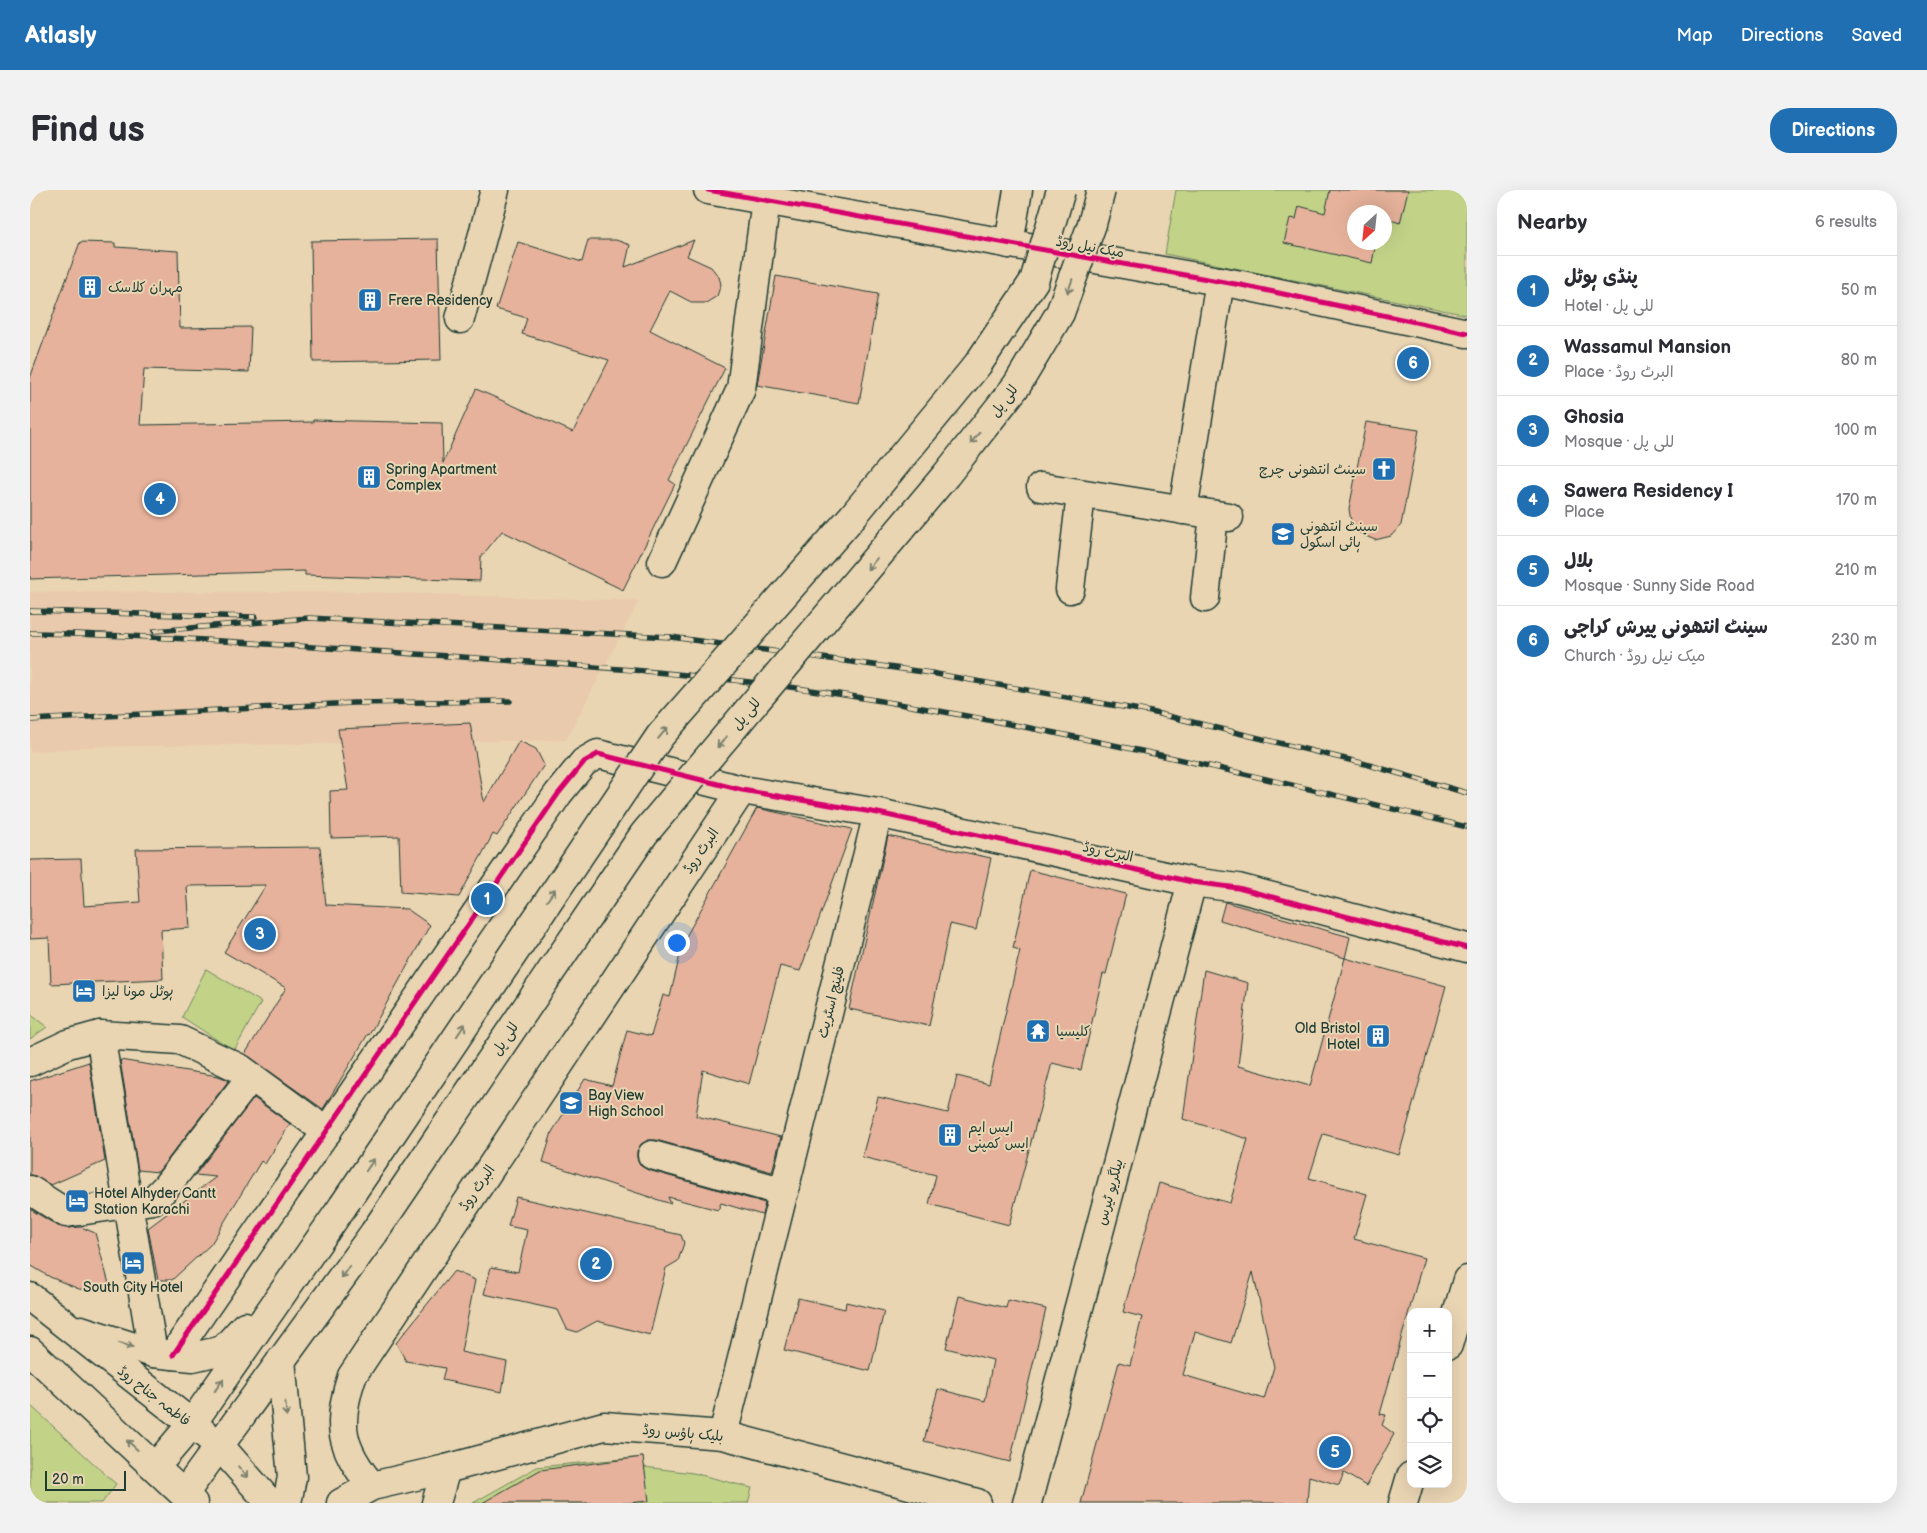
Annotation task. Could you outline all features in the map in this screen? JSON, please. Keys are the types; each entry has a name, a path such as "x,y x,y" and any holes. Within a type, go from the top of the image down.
{"street":[{"path":"460,319 495,190"},
{"name":"میک نیل روڈ","path":"708,190 1220,281 1467,332"},
{"path":"1009,244 1018,190"},
{"path":"156,1466 191,1425 316,1246 660,736 852,517 978,364 1034,281 1061,190"},
{"name":"للی پل","path":"189,1498 220,1446 374,1233 644,834 946,475 1017,385 1060,313 1092,224 1101,190"},
{"path":"662,562 741,389 766,200"},
{"path":"1183,510 1220,281"},
{"path":"1041,488 1222,516 1205,598"},
{"path":"1070,589 1081,494"},
{"path":"163,1354 327,1132 558,794 584,762 598,754 742,790"},
{"name":"البرٹ روڈ","path":"372,1486 350,1457 342,1425 343,1403 352,1376 742,790 878,813 1192,882 1238,888 1467,948"},
{"name":"فلینچ اسٹریٹ","path":"723,1435 878,813"},
{"name":"بیلگریو ٹیرس","path":"1027,1503 1192,882"},
{"path":"30,1062 68,1044 100,1035 180,1040 251,1077 327,1132"},
{"path":"100,1035 128,1203 163,1354"},
{"path":"30,1190 66,1213 153,1200 165,1188 251,1077"},
{"path":"652,1155 784,1192"},
{"path":"63,1324 163,1354 193,1357 223,1350 316,1246"},
{"path":"1452,1331 1467,1280"},
{"name":"فاطمہ جناح روڈ","path":"30,1297 220,1446 270,1503"},
{"path":"30,1351 189,1498"},
{"path":"281,1360 292,1477 287,1503"},
{"name":"بلیک ہاؤس روڈ","path":"341,1503 372,1486 446,1470 604,1426 723,1435 977,1503"},
{"path":"436,1503 446,1470"},
{"path":"1403,1503 1407,1488"}],"shaded area":[{"path":"30,592 368,592 639,601 566,740 86,747 30,752"}],"green space":[{"path":"1176,190 1467,190 1467,315 1165,254"},
{"path":"206,969 261,1002 234,1051 182,1017"},
{"path":"30,1014 47,1027 30,1039"},
{"path":"30,1405 116,1484 102,1503 30,1503"},
{"path":"643,1457 644,1467 693,1473 752,1488 748,1503 473,1503 537,1467"}],"building":[{"path":"1330,190 1408,190 1400,223 1392,220 1392,205 1347,205 1347,250 1374,250 1372,263 1284,243 1290,218 1296,219 1299,206 1325,213"},
{"name":"Frere Residency","path":"438,239 441,360 313,362 311,241"},
{"path":"588,240 616,240 630,245 625,267 694,240 687,256 711,267 719,277 721,284 717,296 706,303 693,303 670,291 650,330 725,368 669,480 675,484 623,590 502,531 481,557 480,581 305,575 305,571 30,579 30,378 80,242 115,243 115,247 178,251 180,328 251,327 249,372 144,369 140,425 313,422 313,420 442,423 443,463 476,389 573,432 609,360 522,334 527,318 496,309 518,242 582,262"},
{"path":"776,276 878,294 859,403 757,385"},
{"name":"سینٹ انتھونی چرچ","path":"1366,422 1419,430 1401,525 1391,536 1375,540 1359,533 1351,521 1349,509"},
{"path":"470,723 484,802 519,741 536,749 544,765 497,836 493,834 459,897 401,892 399,836 331,838 330,791 348,790 338,729"},
{"path":"757,808 852,829 800,971 780,966 749,1084 703,1070 696,1116 781,1137 772,1172 656,1140 648,1140 641,1144 637,1151 637,1158 641,1166 648,1170 765,1203 762,1215 721,1203 718,1210 668,1197 671,1204 543,1162 552,1132 585,1079 612,1086 627,1030 651,1036 663,995 670,997 683,942"},
{"path":"888,836 991,858 976,930 950,924 929,1026 849,1009"},
{"path":"320,847 326,905 407,909 430,925 369,1035 323,1109 245,1054 286,988 224,952 266,885 187,886 190,928 161,930 163,979 51,984 49,938 30,939 30,860 81,859 84,906 140,902 136,849"},
{"path":"1030,870 1126,894 1106,974 1103,974 1081,1070 1052,1063 1009,1225 929,1204 936,1175 862,1157 878,1097 948,1113 957,1076 989,1084 1020,950 1013,948"},
{"path":"1225,902 1350,937 1345,958 1220,920"},
{"path":"1345,958 1446,986 1399,1155 1323,1134 1309,1178 1367,1194 1354,1239 1424,1258 1410,1308 1407,1308 1407,1318 1380,1414 1386,1415 1382,1425 1394,1434 1366,1486 1344,1473 1339,1485 1309,1476 1307,1503 1081,1503 1119,1362 1130,1365 1142,1317 1123,1312 1159,1183 1230,1203 1248,1139 1183,1119 1204,970 1248,983 1238,1066 1310,1086","holes":["1253,1272 1274,1367 1264,1399 1183,1375 1195,1332 1231,1343"]},
{"path":"120,1060 218,1076 229,1080 158,1172 138,1170"},
{"path":"89,1062 105,1161 51,1185 30,1174 30,1081"},
{"path":"254,1098 290,1124 265,1164 261,1161 211,1244 172,1280 158,1280 148,1228 216,1177 195,1175"},
{"path":"516,1197 681,1235 684,1243 678,1261 666,1268 650,1335 597,1321 577,1332 567,1329 558,1310 484,1294 491,1267 518,1272 527,1230 508,1226"},
{"path":"30,1209 58,1226 68,1228 81,1227 95,1233 111,1291 79,1289 50,1277 30,1265"},
{"path":"454,1271 475,1280 461,1352 507,1362 502,1392 442,1380 445,1368 406,1361 396,1343"},
{"path":"959,1296 1006,1308 1008,1300 1046,1309 1010,1462 924,1441 938,1389 985,1401 993,1360 946,1348"},
{"path":"798,1298 845,1309 846,1302 884,1311 870,1371 784,1350"},
{"path":"643,1457 649,1501 628,1503 482,1503 540,1470"}],"railway":[{"path":"30,611 255,617"},
{"path":"154,631 309,618 671,637 931,673 1151,712 1362,763 1467,793"},
{"path":"30,633 216,641 511,661 621,669 784,686 917,707 1075,737 1311,789 1467,827"},
{"path":"30,720 353,703 510,701"}],"cycle path":[{"path":"708,190 1241,285 1467,333"},
{"path":"173,1355 558,794 584,762 598,754 742,790 878,813 1192,882 1238,888 1467,948"}],"place":[{"name":"مہران کلاسک","path":"90,287"},
{"name":"Frere Residency","path":"370,300"},
{"name":"سینٹ انتھونی پیرش کراچی","path":"1413,363"},
{"name":"سینٹ انتھونی چرچ","path":"1384,469"},
{"name":"Spring Apartment Complex","path":"369,477"},
{"name":"Sawera Residency I","path":"160,499"},
{"name":"سینٹ انتھونی ہائی اسکول","path":"1283,534"},
{"name":"پنڈی ہوٹل","path":"487,899"},
{"name":"Ghosia","path":"260,934"},
{"name":"ہوٹل مونا لیزا","path":"84,991"},
{"name":"کلیسیا","path":"1038,1031"},
{"name":"Old Bristol Hotel","path":"1378,1036"},
{"name":"Bay View High School","path":"571,1103"},
{"name":"ایس ایم ایس کمپنی","path":"950,1135"},
{"name":"Hotel Alhyder Cantt Station Karachi","path":"77,1201"},
{"name":"South City Hotel","path":"133,1263"},
{"name":"Wassamul Mansion","path":"596,1264"},
{"name":"بلال","path":"1335,1452"}]}
